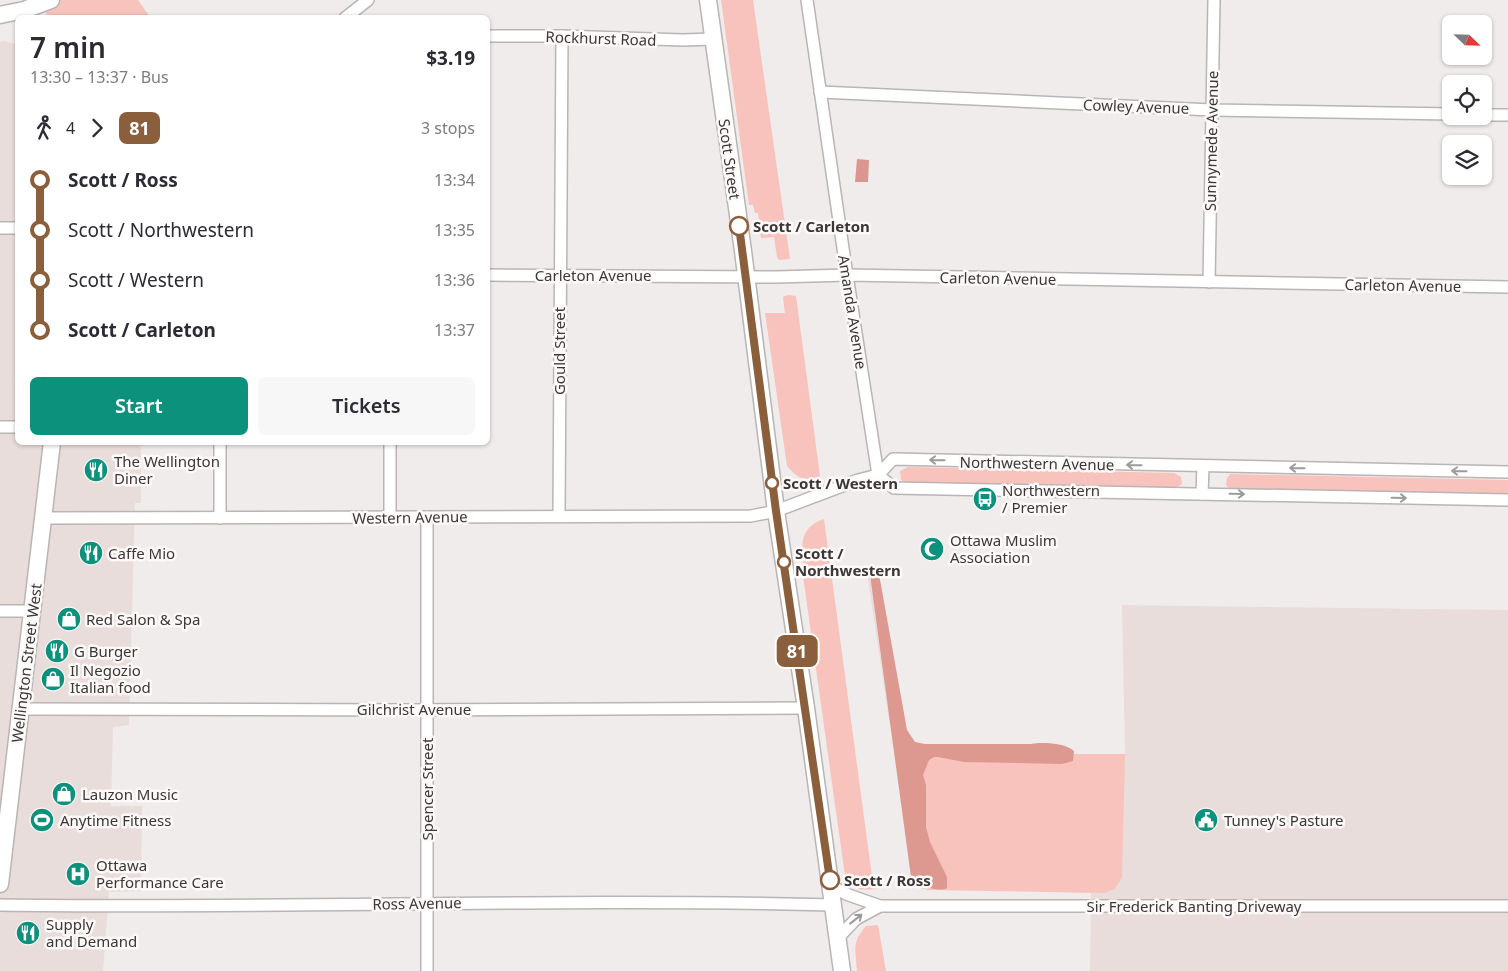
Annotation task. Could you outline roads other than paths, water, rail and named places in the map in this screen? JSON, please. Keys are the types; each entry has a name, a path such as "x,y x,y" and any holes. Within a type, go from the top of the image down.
{"main road":[{"path":"0,15 51,0"},
{"name":"Scott Street","path":"708,0 776,511 806,708 842,971"},
{"name":"Wellington Street West","path":"0,884 6,785 21,709 52,445"}],"street":[{"path":"349,15 368,0"},
{"name":"Amanda Avenue","path":"807,0 878,475"},
{"name":"Sunnymede Avenue","path":"1209,282 1214,0"},
{"name":"Rockhurst Road","path":"490,36 714,39"},
{"name":"Gould Street","path":"559,516 562,36"},
{"name":"Cowley Avenue","path":"820,92 1212,110 1442,114"},
{"path":"1492,115 1508,115"},
{"path":"0,228 15,228"},
{"name":"Carleton Avenue","path":"490,275 847,275 1508,287"},
{"path":"0,427 15,428"},
{"path":"220,445 220,518"},
{"path":"390,445 390,517"},
{"name":"Northwestern Avenue","path":"776,511 858,480 878,475 893,459 1508,472"},
{"path":"1202,494 1203,467"},
{"name":"Northwestern Avenue","path":"878,475 894,488 1508,500"},
{"name":"Western Avenue","path":"44,518 751,516 776,511"},
{"name":"Spencer Street","path":"427,517 427,971"},
{"path":"0,611 32,611"},
{"name":"Gilchrist Avenue","path":"21,709 426,710 806,708"},
{"name":"Sir Frederick Banting Driveway","path":"830,885 846,894 880,906 1508,906"},
{"name":"Ross Avenue","path":"0,905 427,903 833,905"},
{"name":"Sir Frederick Banting Driveway","path":"838,938 856,919 880,906"}],"place":[{"name":"Scott / Carleton","path":"739,226"},
{"name":"The Wellington Diner","path":"96,470"},
{"name":"Scott / Western","path":"772,483"},
{"name":"Northwestern / Premier","path":"985,499"},
{"name":"Ottawa Muslim Association","path":"932,549"},
{"name":"Caffe Mio","path":"91,553"},
{"name":"Scott / Northwestern","path":"784,562"},
{"name":"Red Salon & Spa","path":"69,619"},
{"name":"G Burger","path":"57,651"},
{"name":"Il Negozio Italian food","path":"53,679"},
{"name":"Lauzon Music","path":"64,794"},
{"name":"Anytime Fitness","path":"42,820"},
{"name":"Tunney's Pasture","path":"1206,820"},
{"name":"Ottawa Performance Care","path":"78,874"},
{"name":"Scott / Ross","path":"830,880"},
{"name":"Supply and Demand","path":"28,933"}]}
